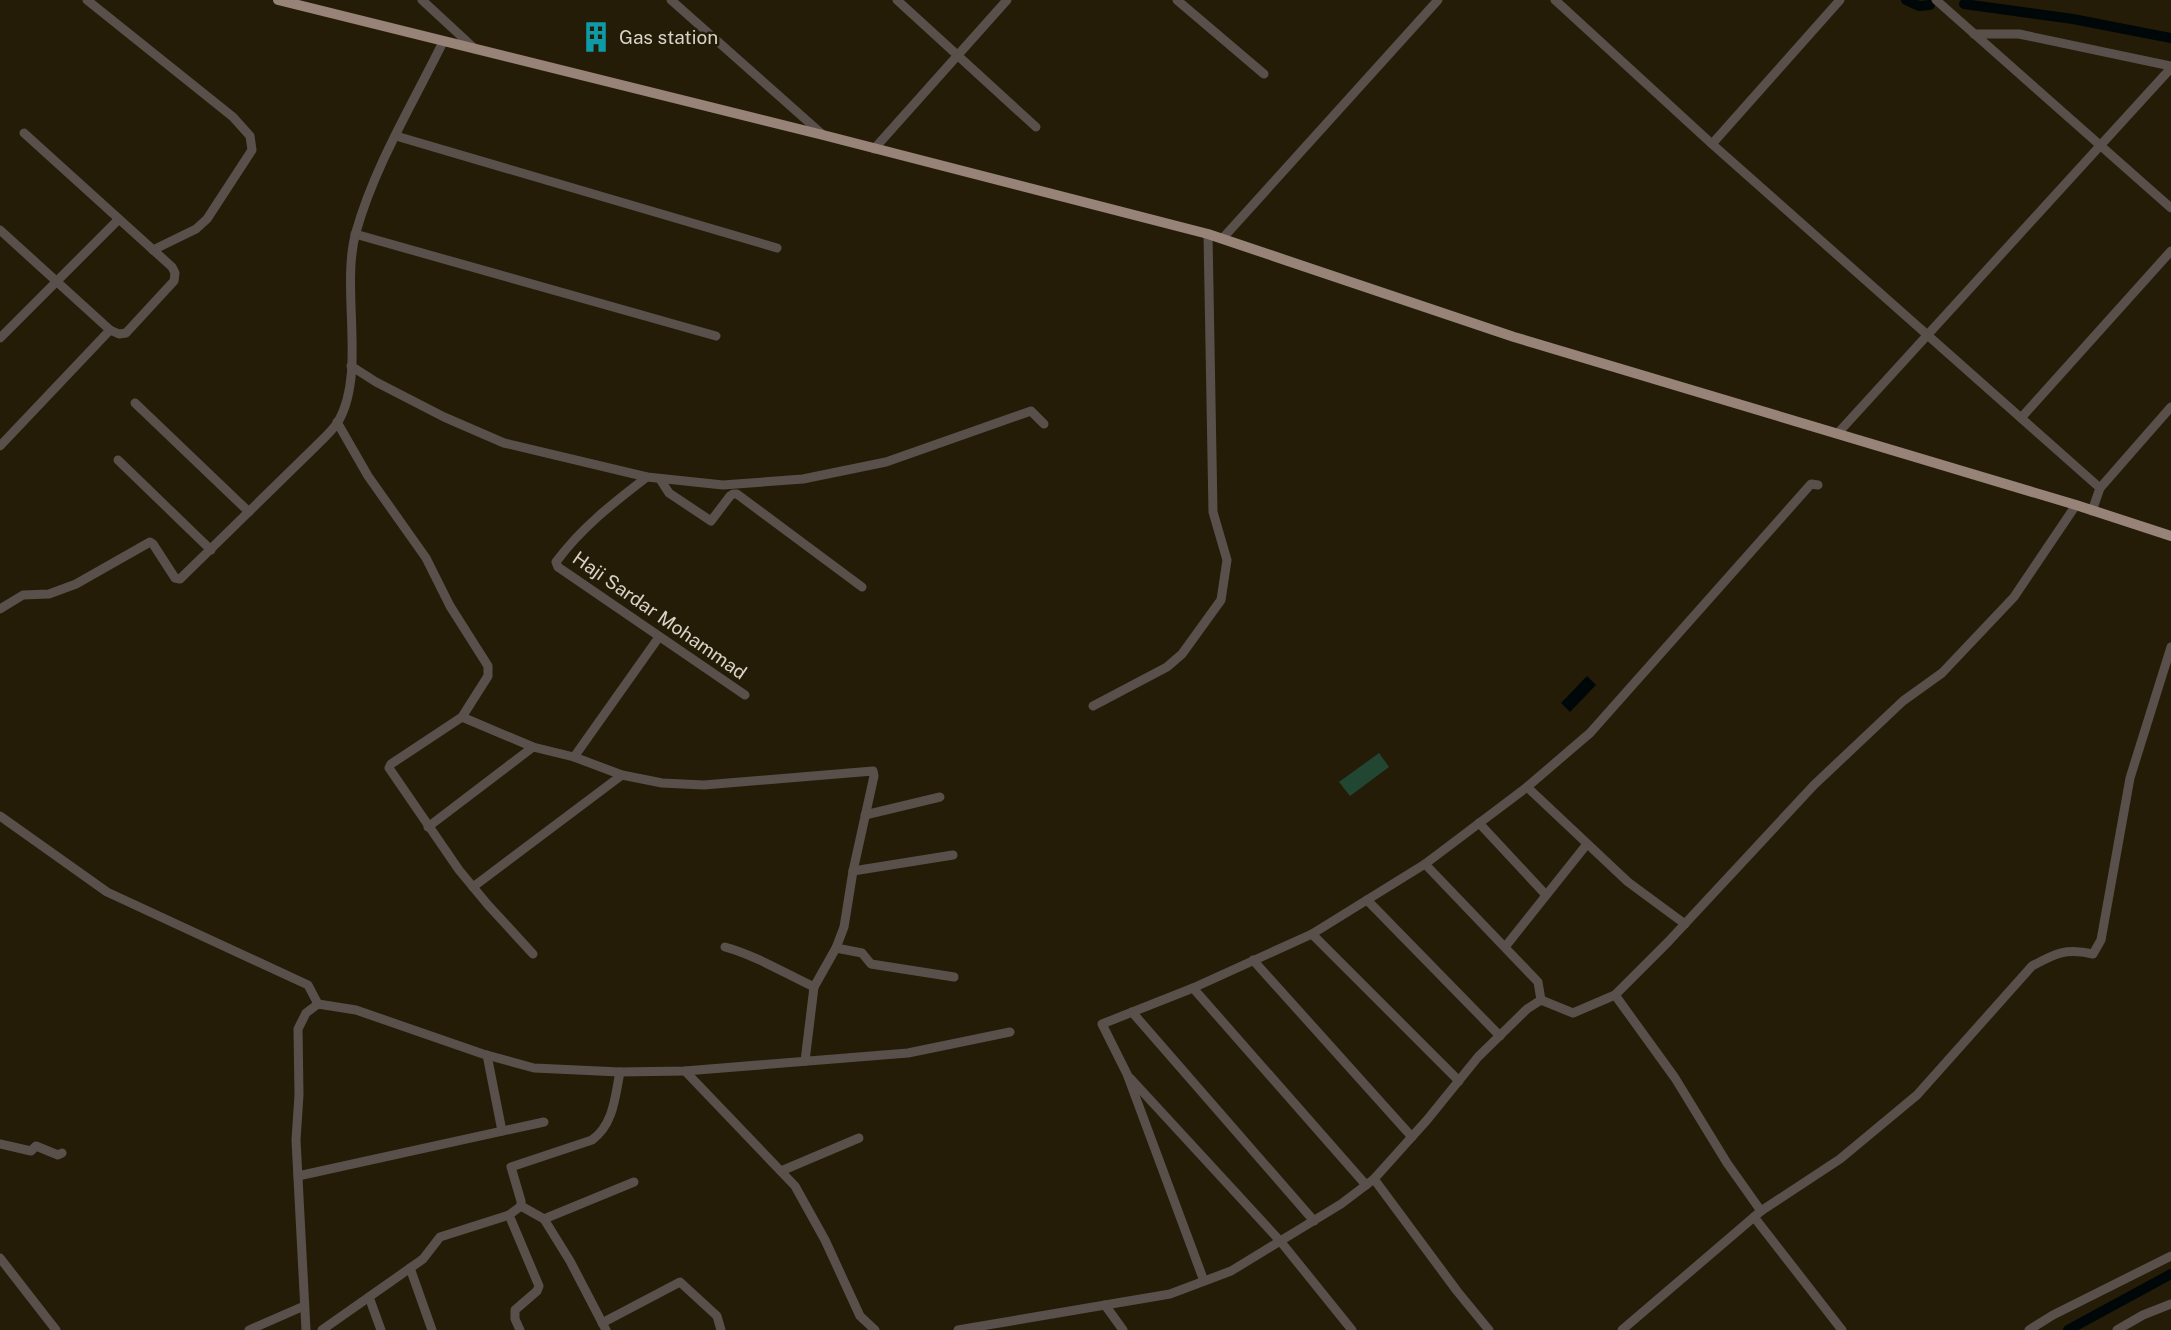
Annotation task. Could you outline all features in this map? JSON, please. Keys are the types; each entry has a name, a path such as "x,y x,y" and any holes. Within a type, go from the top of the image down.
{"main road":[{"path":"278,0 1208,234 1514,337 2076,505 2171,536"}],"street":[{"path":"87,0 233,117 250,136 252,150 207,219 196,229 153,250"},
{"path":"422,0 475,49"},
{"path":"671,0 823,135"},
{"path":"897,0 1036,127"},
{"path":"874,149 1007,0"},
{"path":"1177,0 1264,74"},
{"path":"1222,239 1438,0"},
{"path":"1555,0 1712,144 2100,488"},
{"path":"1712,144 1840,0"},
{"path":"1936,0 2171,208"},
{"path":"1838,433 2171,67 2019,34 1974,34"},
{"path":"0,610 23,595 49,594 76,584 150,542 177,580 211,550 337,422 347,400 351,366 350,284 355,234 370,191 443,42"},
{"path":"0,230 110,330 119,334 126,333 174,281 175,273 172,267 24,133"},
{"path":"396,136 777,248"},
{"path":"0,338 118,220"},
{"path":"355,234 716,337"},
{"path":"1093,706 1167,667 1182,654 1221,600 1227,560 1213,512 1208,234"},
{"path":"2021,418 2171,251"},
{"path":"0,446 110,330"},
{"path":"351,366 444,418 505,443 647,477 723,485 803,479 886,462 1031,411 1044,424"},
{"path":"135,403 249,512"},
{"path":"2092,511 2100,488 2171,408"},
{"path":"337,422 368,476 426,558 450,606 488,666 488,676 462,717 391,764 389,768 428,827 473,887 533,954"},
{"path":"118,460 211,550"},
{"name":"Haji Sardar Mohammad","path":"647,477 608,506 572,540 556,562 561,572 745,695"},
{"path":"660,479 669,492 711,521 730,496 737,495 862,587"},
{"path":"1204,1281 1127,1074 1102,1024 1193,988 1312,934 1425,864 1527,787 1590,733 1811,484 1818,485"},
{"path":"1541,1000 1573,1013 1615,995 1814,785 1903,701 1942,673 2014,597 2076,505"},
{"path":"574,757 659,637"},
{"path":"1622,1330 1757,1214 1840,1159 1917,1095 2032,966 2053,954 2073,950 2093,954 2101,940 2130,778 2171,647"},
{"path":"462,717 533,747 574,757 622,775 662,783 704,785 870,770 874,776 844,927 836,948 814,987 805,1061"},
{"path":"428,827 533,747"},
{"path":"473,887 622,775"},
{"path":"1527,787 1628,881 1685,924"},
{"path":"865,816 940,797"},
{"path":"0,816 107,892 308,985 318,1004"},
{"path":"1479,823 1546,895"},
{"path":"1505,947 1587,844"},
{"path":"853,871 953,855"},
{"path":"1425,864 1538,982 1541,1000"},
{"path":"1367,900 1500,1036"},
{"path":"1312,934 1458,1081"},
{"path":"726,947 755,957 814,987"},
{"path":"836,948 862,953 871,964 954,977"},
{"path":"1253,960 1412,1137"},
{"path":"1193,988 1370,1182 1489,1330"},
{"path":"1615,995 1675,1079 1757,1214 1842,1330"},
{"path":"958,1330 1170,1294 1231,1271 1282,1242 1370,1182 1412,1137 1478,1057 1527,1009 1541,1000"},
{"path":"306,1330 296,1140 299,1095 298,1028 306,1013 318,1004 356,1010 487,1055 534,1068 620,1072 685,1071 908,1053 1010,1032"},
{"path":"1132,1012 1314,1221"},
{"path":"487,1055 502,1131"},
{"path":"685,1071 795,1186 819,1229 860,1317 875,1330"},
{"path":"620,1072 611,1115 598,1136 511,1167 521,1206 544,1219 570,1261 604,1326 680,1282 717,1316 721,1330"},
{"path":"1127,1074 1282,1242 1352,1330"},
{"path":"298,1176 544,1122"},
{"path":"780,1171 859,1138"},
{"path":"0,1144 31,1151 36,1146 58,1155 62,1153"},
{"path":"544,1219 634,1182"},
{"path":"322,1330 423,1259 440,1237 509,1215 521,1206"},
{"path":"509,1215 539,1286 537,1291 515,1310 520,1330"},
{"path":"2029,1330 2053,1315 2171,1256"},
{"path":"0,1258 56,1330"},
{"path":"410,1268 432,1330"},
{"path":"369,1297 381,1330"},
{"path":"2116,1330 2171,1304"},
{"path":"1105,1305 1123,1330"},
{"path":"249,1330 304,1306"}],"green space":[{"path":"1379,753 1389,767 1350,796 1339,782"}],"shaded area":[{"path":"1587,676 1596,685 1570,712 1561,703"}],"waterway":[{"path":"1906,0 1919,6 1930,5"},
{"path":"1964,4 2073,19 2171,38"},
{"path":"2068,1330 2171,1274"}],"place":[{"name":"Gas station","path":"596,37"}]}
